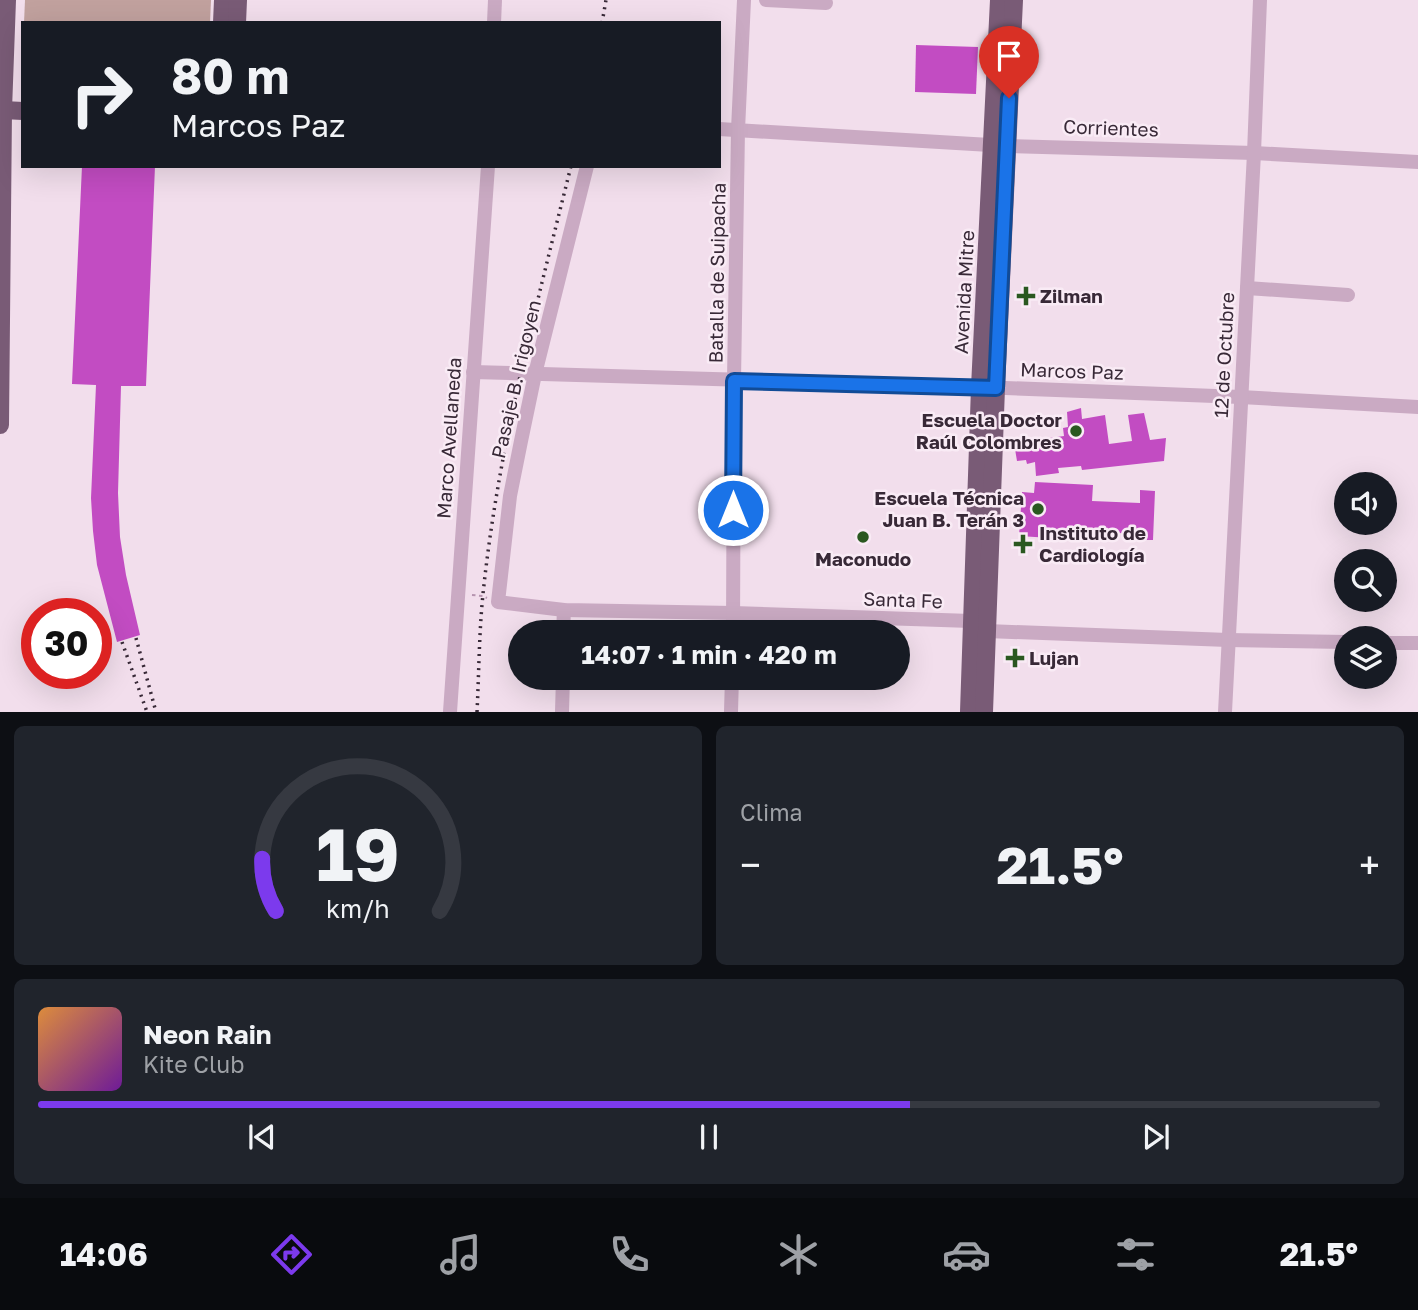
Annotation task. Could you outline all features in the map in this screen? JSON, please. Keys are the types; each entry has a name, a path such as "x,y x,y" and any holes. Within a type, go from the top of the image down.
{"main road":[{"path":"0,425 1,104 6,0"},
{"path":"222,21 223,0"},
{"path":"237,21 238,0"},
{"name":"Avenida Mitre","path":"999,0 1000,146"},
{"name":"Avenida Mitre","path":"969,712 979,626 1000,146 1014,0"},
{"path":"1,104 21,99"},
{"path":"1,104 21,110"},
{"name":"Avenida Mitre","path":"979,626 984,712"}],"street":[{"path":"494,21 495,0"},
{"name":"Batalla de Suipacha","path":"733,620 738,130 744,0"},
{"path":"766,0 825,4"},
{"name":"12 de Octubre","path":"1225,712 1260,0"},
{"name":"Corrientes","path":"721,129 1000,146 1254,153 1418,162"},
{"name":"Marco Avellaneda","path":"450,712 488,168"},
{"name":"Pasaje B. Irigoyen","path":"498,602 510,496 535,374 586,168"},
{"path":"1247,288 1348,295"},
{"name":"Marcos Paz","path":"473,372 988,387 1418,407"},
{"name":"Santa Fe","path":"498,602 564,610 733,613 1228,640 1334,642"},
{"path":"564,610 564,620"},
{"path":"1397,643 1418,643"},
{"path":"562,712 563,690"},
{"path":"731,712 732,690"}],"path":[{"path":"458,594 482,596 498,602"}],"shaded area":[{"path":"25,0 211,0 210,21 24,21"}],"building":[{"path":"916,45 978,47 976,94 915,92"},
{"path":"82,168 155,168 146,386 121,386 118,493 120,537 140,635 117,642 112,623 112,598 106,598 97,565 93,531 91,498 96,385 72,384"},
{"path":"1081,408 1082,419 1105,415 1109,444 1132,441 1128,415 1144,413 1150,440 1166,438 1164,461 1082,470 1081,466 1058,468 1059,473 1036,476 1035,462 1027,464 1026,460 1017,461 1014,443 1064,436 1063,428 1068,427 1067,412"},
{"path":"1035,482 1093,485 1092,501 1140,503 1140,490 1155,491 1153,540 1143,540 1143,534 1067,531 1067,539 1019,536 1022,492 1034,493"}],"railway":[{"path":"602,21 606,0"},
{"path":"477,712 483,594 498,486 520,378 571,168"},
{"path":"136,638 156,712"},
{"path":"122,642 147,712"}],"place":[{"name":"Zilman","path":"1026,296"},
{"name":"Escuela Doctor Raúl Colombres","path":"1076,431"},
{"name":"Escuela Técnica Juan B. Terán 3","path":"1038,509"},
{"name":"Maconudo","path":"863,537"},
{"name":"Instituto de Cardiología","path":"1023,544"},
{"name":"Lujan","path":"1015,658"}],"route":[{"path":"733,510 734,381 996,388 1009,98"}]}
